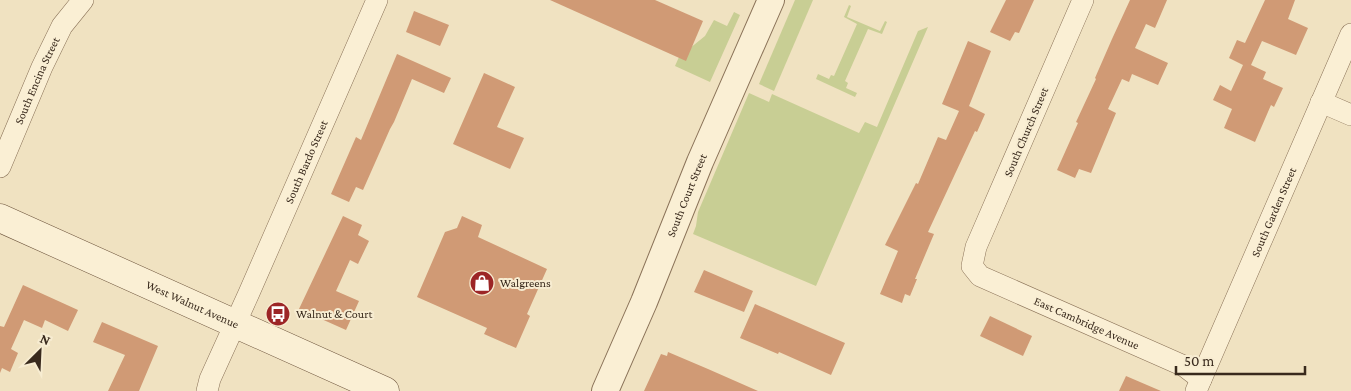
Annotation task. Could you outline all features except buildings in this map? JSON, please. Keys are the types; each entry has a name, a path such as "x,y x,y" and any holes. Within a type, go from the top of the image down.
{"main road":[{"name":"West Walnut Avenue","path":"0,218 385,391"}],"street":[{"name":"South Encina Street","path":"0,167 62,26 82,0"},
{"name":"South Bardo Street","path":"207,391 234,324 377,0"},
{"name":"South Court Street","path":"605,391 644,302 700,162 771,0"},
{"name":"South Church Street","path":"972,266 976,247 1083,0"},
{"name":"South Garden Street","path":"1198,385 1351,34"},
{"path":"1321,102 1351,115"},
{"name":"East Cambridge Avenue","path":"972,266 980,276 1184,366 1198,385"}],"green space":[{"path":"795,0 813,0 774,91 759,84"},
{"path":"849,5 851,6 847,17 880,31 885,21 887,22 882,34 868,29 845,81 848,83 846,88 857,93 855,97 816,79 818,74 829,79 831,75 834,76 857,24 844,17"},
{"path":"734,12 740,15 710,82 675,66 679,57 705,36 714,20 727,26"},
{"path":"928,27 816,286 693,234 698,212 749,93 769,102 772,94 859,133 865,122 877,127 918,31"}],"place":[{"name":"Walgreens","path":"482,283"},
{"name":"Walnut & Court","path":"278,314"}]}
